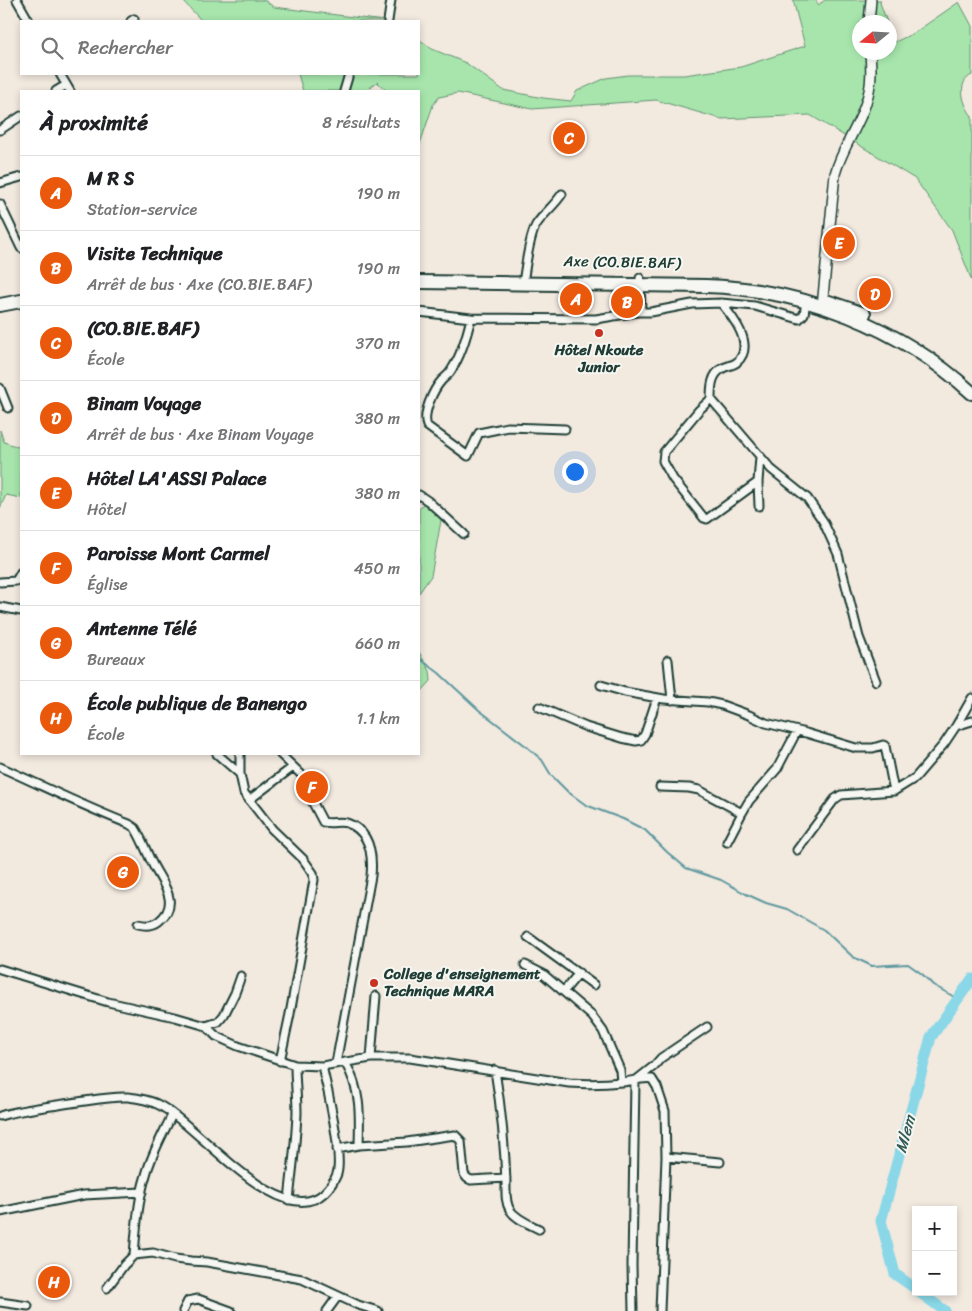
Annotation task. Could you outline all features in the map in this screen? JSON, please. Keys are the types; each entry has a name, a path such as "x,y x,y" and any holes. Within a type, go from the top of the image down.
{"highway":[{"name":"Axe (CO.BIE.BAF)","path":"420,276 476,280"},
{"name":"Axe (CO.BIE.BAF)","path":"420,282 523,280 749,282 823,304"},
{"name":"Axe (CO.BIE.BAF)","path":"640,281 735,288 823,304"},
{"path":"0,305 20,301"},
{"path":"823,304 888,333 944,365 972,384"},
{"path":"0,312 20,309"},
{"path":"944,365 972,393"}],"street":[{"path":"17,0 28,20"},
{"path":"388,20 391,0"},
{"path":"870,15 871,0"},
{"path":"823,304 835,174 841,157 862,114 869,93 871,83 870,60"},
{"path":"61,75 68,88"},
{"path":"344,90 349,75"},
{"path":"0,130 20,117"},
{"path":"0,183 20,177"},
{"path":"523,280 534,228 562,194"},
{"path":"0,204 18,233"},
{"path":"640,281 641,312"},
{"path":"755,306 765,292"},
{"path":"420,312 470,318 596,319 651,312 692,304 721,303 755,306 799,318 804,314 806,302"},
{"path":"721,303 742,336 744,351 737,362 720,369 716,374 711,388 711,399 760,457 781,478 808,498 823,521 838,554 859,637 876,681"},
{"path":"470,318 464,344 453,367 440,383 429,403 425,420 427,426 468,456 479,433 508,427 565,429"},
{"path":"0,388 8,408"},
{"path":"711,399 699,410 664,452 663,461 669,473 704,518 707,519 758,482"},
{"path":"759,506 760,457"},
{"path":"420,496 464,534"},
{"path":"0,582 16,582 20,574"},
{"path":"0,607 20,611"},
{"path":"668,660 672,700"},
{"path":"601,685 657,698 722,705 766,723 856,748 873,748 883,745 885,746 894,791"},
{"path":"539,707 586,727 622,738 641,740 645,734 657,698"},
{"path":"797,850 835,799 841,794 894,791 915,778 939,750 972,698"},
{"path":"956,726 972,721"},
{"path":"728,842 742,813 753,796 777,768 797,731"},
{"path":"218,755 240,774"},
{"path":"240,755 240,774 244,793 272,829 303,859 309,867 314,880 280,1061"},
{"path":"281,755 306,779 314,791 314,803 323,822 348,823 362,833 370,845 373,862 336,1063"},
{"path":"0,767 87,808 135,828 167,890 170,904 167,913 156,923 146,926 138,924"},
{"path":"249,800 292,767"},
{"path":"660,787 699,790 742,813"},
{"path":"528,937 594,985"},
{"path":"525,965 543,974 592,1016 602,1031 620,1070 621,1082"},
{"path":"0,969 108,1002 206,1026 216,1036 226,1041 256,1054 296,1065 322,1066 371,1058 410,1058 494,1070 547,1081 588,1084 636,1081 646,1078 652,1080 657,1087 666,1111 660,1311"},
{"path":"564,991 579,973"},
{"path":"206,1026 218,1022 224,1015 241,976"},
{"path":"371,1058 376,996"},
{"path":"633,1311 632,1265 636,1081 661,1058 707,1027"},
{"path":"345,1062 358,1090 360,1113 359,1146"},
{"path":"289,1200 297,1110 296,1065"},
{"path":"0,1116 34,1108 128,1097 158,1104 264,1189 289,1200 308,1201 322,1195 332,1185 338,1172 337,1149 322,1066"},
{"path":"494,1070 503,1121 506,1200 509,1209 514,1215 539,1229"},
{"path":"134,1255 145,1176 152,1156 172,1115"},
{"path":"337,1149 456,1135 460,1141 464,1174 467,1178 471,1180 506,1178"},
{"path":"666,1157 720,1162"},
{"path":"0,1212 84,1196 142,1192"},
{"path":"107,1288 124,1264 134,1255 144,1253 160,1254 183,1260 207,1262 291,1276 315,1284 338,1296 378,1311"},
{"path":"327,1311 338,1296"},
{"path":"184,1311 188,1301 198,1298 231,1311"},
{"path":"0,1302 28,1306"}],"green space":[{"path":"182,0 264,0 274,7 376,20 201,20"},
{"path":"793,0 816,0 818,5 825,0 881,0 880,3 884,15 852,15 852,60 897,60 897,41 914,33 959,2 972,26 972,75 964,83 963,94 966,106 972,116 972,281 952,230 915,179 810,115 721,119 656,100 532,109 458,93 439,97 433,105 420,144 420,90 386,90 377,82 367,90 303,90 298,75 420,75 420,40 432,49 466,63 503,90 543,98 571,101 577,91 606,78 628,75 684,75 741,67 805,46"},
{"path":"0,430 4,442 20,448 20,498 6,495 0,508"},
{"path":"426,500 442,515 431,576 420,592 420,508"},
{"path":"420,654 430,671 431,681 420,693"}],"waterway":[{"path":"420,659 439,673 479,710 542,760 551,775 568,792 586,805 623,819 645,830 686,868 721,880 766,903 787,909 824,930 853,957 872,966 908,964 933,985 958,999"},
{"name":"Mlem","path":"912,1286 895,1274 881,1221 931,1037 972,979"},
{"name":"Mlem","path":"924,1296 945,1311"}],"place":[{"name":"(CO.BIE.BAF)","path":"569,138"},
{"name":"Hôtel LA'ASSI Palace","path":"839,243"},
{"name":"Binam Voyage","path":"875,294"},
{"name":"M R S","path":"576,299"},
{"name":"Visite Technique","path":"627,302"},
{"name":"Hôtel Nkoute Junior","path":"599,333"},
{"name":"Paroisse Mont Carmel","path":"312,787"},
{"name":"Antenne Télé","path":"123,872"},
{"name":"College d'enseignement Technique MARA","path":"374,983"},
{"name":"École publique de Banengo","path":"54,1282"}]}
